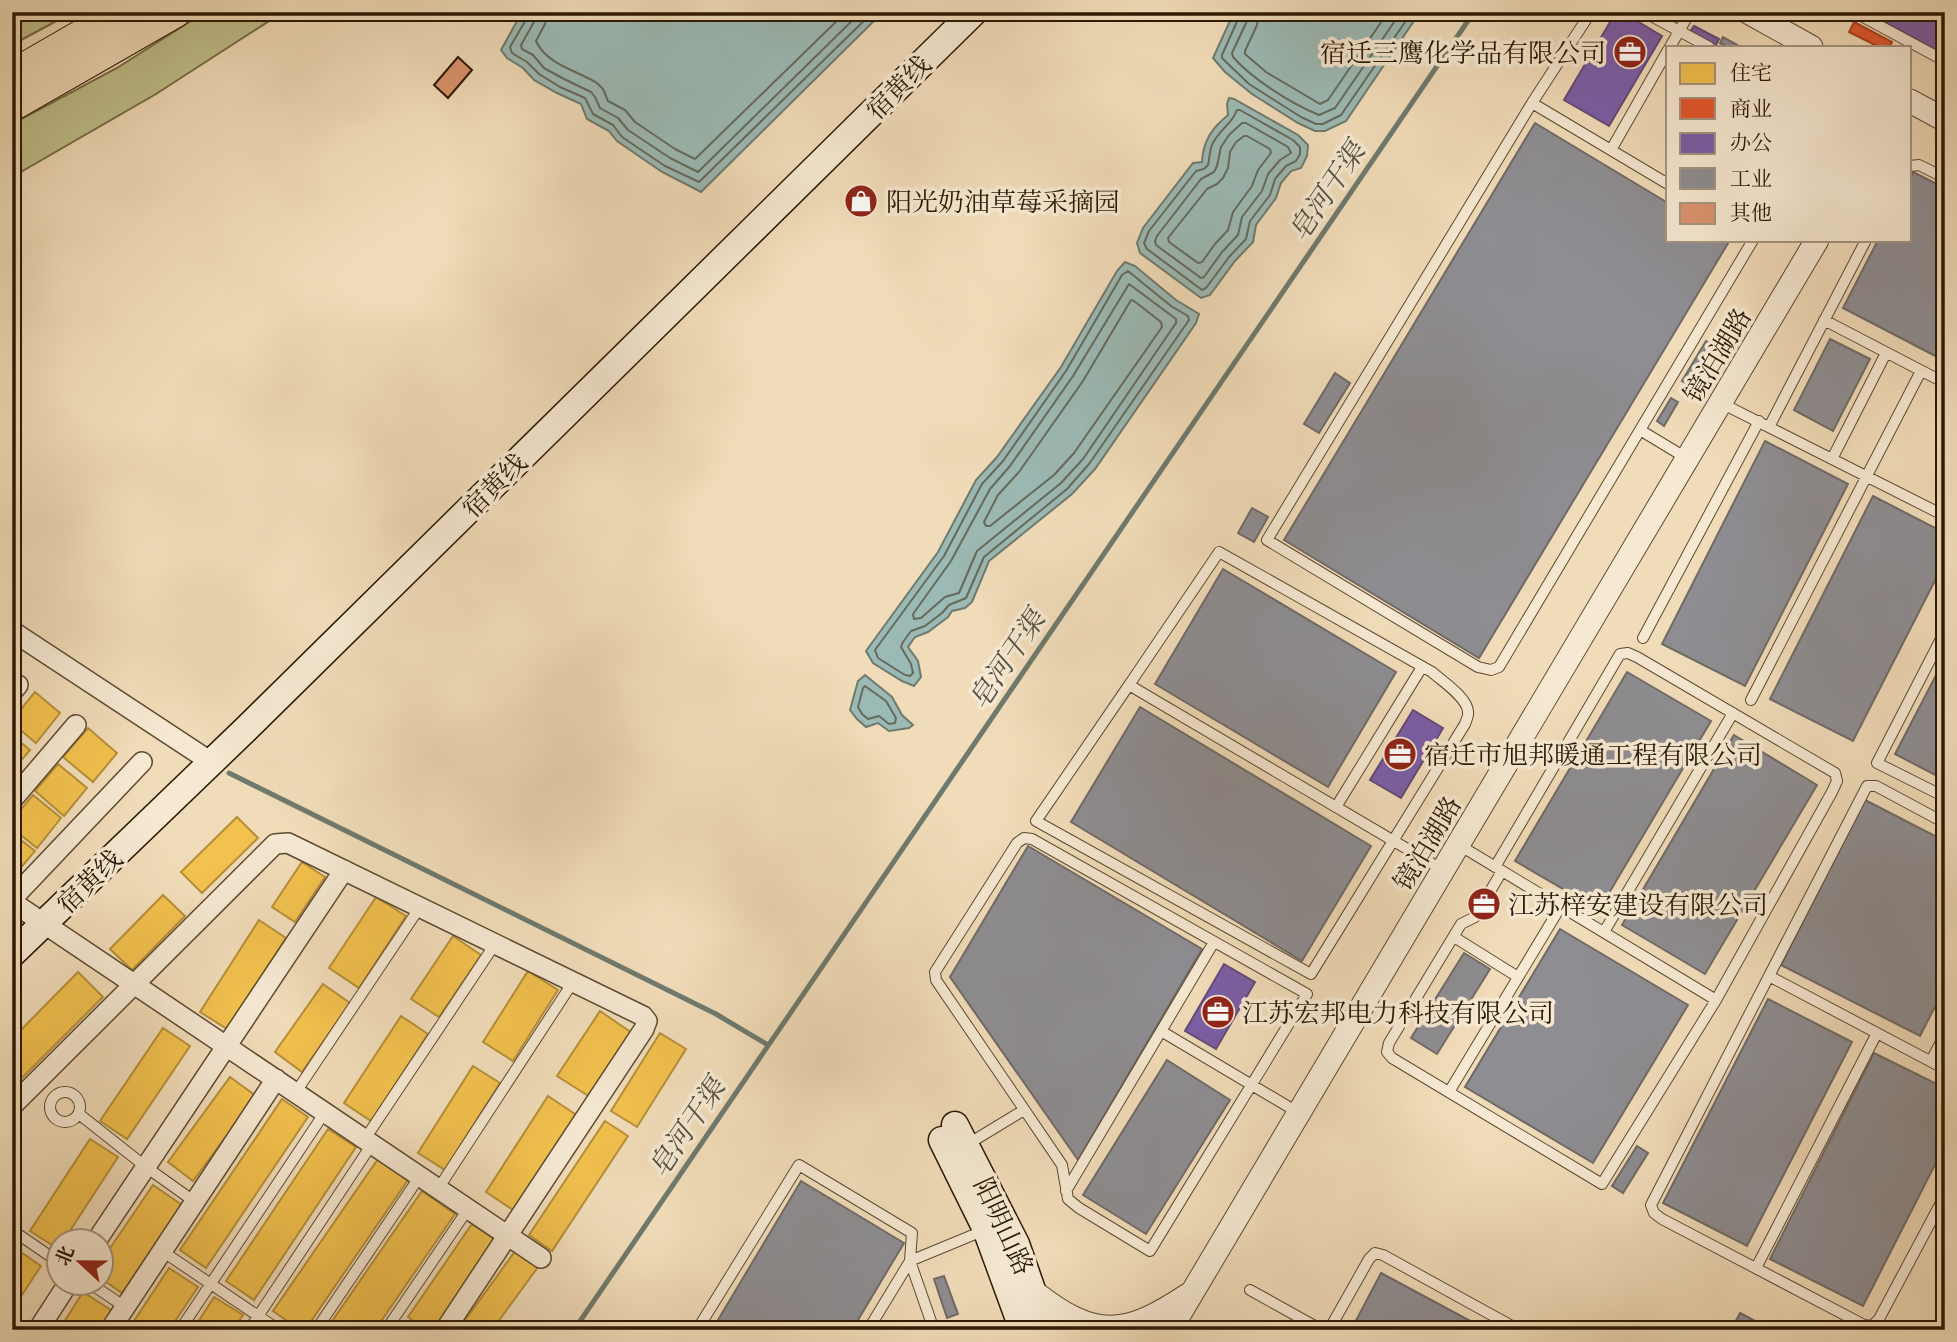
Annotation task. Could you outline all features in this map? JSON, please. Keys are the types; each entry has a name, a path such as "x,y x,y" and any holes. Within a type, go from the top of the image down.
{"main road":[{"path":"12,75 121,12"},
{"path":"12,106 176,12"},
{"name":"宿黄线","path":"12,954 974,12"},
{"name":"阳明山路","path":"954,1137 995,1225 1023,1330"},
{"name":"阳明山路","path":"995,1225 1016,1244 1046,1330"}],"street":[{"path":"1748,12 1809,46"},
{"path":"1912,102 1944,118"},
{"name":"镜泊湖路","path":"1170,1330 1817,242"},
{"path":"12,631 211,762"},
{"path":"12,800 76,725"},
{"path":"142,762 12,900 541,1258"},
{"path":"12,1106 275,844 288,843 643,1016 647,1021 644,1029 445,1330"},
{"path":"107,1226 344,870"},
{"path":"110,1330 276,1079"},
{"path":"1034,1292 1064,1314 1084,1322 1104,1327 1124,1327 1163,1312 1194,1291"},
{"path":"38,1330 60,1296"}],"lane":[{"path":"1591,12 1532,103 1267,540 1478,667 1491,670 1499,667 1753,242"},
{"path":"1644,12 1707,46"},
{"path":"1671,46 1690,12"},
{"path":"1854,12 1945,61"},
{"path":"1611,150 1666,54"},
{"path":"1532,103 1666,183"},
{"path":"1912,166 1919,165 1945,178"},
{"path":"1769,427 1865,242"},
{"path":"1825,320 1945,383"},
{"path":"1832,459 1886,353"},
{"path":"1751,700 1921,371"},
{"path":"1721,402 1945,516"},
{"path":"1643,638 1759,421"},
{"path":"1640,430 1688,459"},
{"path":"1219,552 1432,672 1465,703 1468,712 1465,724 1311,974 1036,821 1129,685 1219,552"},
{"path":"1945,631 1877,762 1945,797"},
{"path":"1628,653 1637,657 1835,773 1837,781 1716,1000 1602,1184 1392,1058 1387,1052 1389,1043 1461,924 1475,917 1498,869 1620,654 1628,653"},
{"path":"1336,807 1422,667"},
{"path":"1129,685 1443,870"},
{"path":"1604,932 1733,713"},
{"path":"1945,823 1876,786 1867,786 1651,1205 1654,1213 1662,1219 1864,1325 1872,1326 1879,1319 1945,1195"},
{"path":"1024,838 1032,839 1214,942 1307,994 1150,1251 1068,1199 1062,1165 936,980 936,972 1017,843 1024,838"},
{"path":"1459,845 1716,1000"},
{"path":"1449,1092 1561,906"},
{"path":"296,1092 420,907"},
{"path":"1454,937 1518,977"},
{"path":"1066,1192 1214,942"},
{"path":"249,1330 495,944"},
{"path":"1769,976 1945,1069"},
{"path":"438,1189 573,982"},
{"path":"1161,1031 1299,1113"},
{"path":"1756,1268 1877,1033"},
{"path":"1931,1062 1945,1034"},
{"path":"35,1083 54,1098"},
{"path":"62,1092 76,1096 81,1105 76,1119 67,1123 57,1120 50,1112 54,1098 62,1092"},
{"path":"954,1137 1024,1110"},
{"path":"180,1330 325,1112"},
{"path":"79,1114 195,1202"},
{"path":"697,1330 799,1166 912,1234 910,1261 934,1330"},
{"path":"316,1330 420,1176"},
{"path":"386,1330 468,1209"},
{"path":"868,1330 910,1261 995,1225"},
{"path":"12,1230 46,1253"},
{"path":"162,1251 279,1330"},
{"path":"1329,1330 1375,1253 1518,1330"},
{"path":"1250,1290 1322,1330"},
{"path":"108,1296 125,1307"}],"shaded area":[{"path":"12,12 73,12 12,45"},
{"path":"205,12 283,12 156,94 12,177 12,124 117,68"}],"water":[{"path":"522,12 883,12 701,192 662,172 617,141 609,131 587,119 581,104 534,80 523,68 507,58 501,50"},
{"path":"1234,12 1420,12 1346,121 1325,131 1315,131 1252,94 1225,72 1213,58"},
{"path":"1229,98 1298,135 1308,145 1307,156 1301,168 1291,171 1281,183 1276,198 1256,225 1253,242 1210,295 1201,298 1140,253 1137,243 1143,228 1193,163 1202,162 1209,135 1228,115"},
{"path":"1125,262 1135,266 1176,300 1199,314 1196,323 1095,469 1072,494 989,561 972,602 965,608 952,611 928,632 915,637 908,647 918,661 921,677 914,686 902,681 873,663 866,651 938,552 976,480 997,457 1061,367 1117,271"},
{"path":"865,675 892,697 902,715 913,725 889,731 878,723 866,727 857,719 850,710 858,681"}],"building: 住宅":[{"path":"35,692 60,713 36,743 12,723"},
{"path":"88,728 117,753 93,782 63,757"},
{"path":"12,735 30,750 12,771"},
{"path":"58,764 87,788 64,816 35,791"},
{"path":"33,795 61,818 37,848 12,828 12,820"},
{"path":"237,817 258,838 202,893 181,872"},
{"path":"12,833 35,851 12,878"},
{"path":"302,862 325,877 295,922 272,907"},
{"path":"163,895 185,916 132,970 110,949"},
{"path":"376,897 406,916 359,988 329,968"},
{"path":"259,920 286,938 227,1029 200,1012"},
{"path":"453,936 481,955 439,1017 411,999"},
{"path":"528,971 558,990 513,1061 483,1042"},
{"path":"78,972 103,997 12,1088 12,1039"},
{"path":"323,984 350,1003 302,1072 275,1052"},
{"path":"600,1011 632,1033 590,1097 557,1076"},
{"path":"401,1016 428,1034 371,1121 344,1103"},
{"path":"163,1028 190,1046 127,1139 100,1121"},
{"path":"660,1033 686,1049 637,1127 611,1111"},
{"path":"473,1066 500,1083 445,1170 418,1153"},
{"path":"230,1077 256,1096 193,1181 168,1162"},
{"path":"548,1096 578,1116 516,1212 486,1192"},
{"path":"282,1099 308,1117 206,1268 180,1250"},
{"path":"605,1121 628,1136 552,1251 529,1235"},
{"path":"328,1129 356,1147 254,1300 226,1281"},
{"path":"90,1139 118,1157 73,1226 46,1226 46,1241 30,1231"},
{"path":"378,1159 408,1180 305,1330 300,1330 273,1311"},
{"path":"153,1185 182,1205 122,1293 116,1289 116,1239"},
{"path":"422,1191 455,1214 375,1330 326,1330"},
{"path":"472,1224 499,1242 439,1330 426,1330 408,1317"},
{"path":"12,1246 41,1266 12,1310"},
{"path":"516,1250 538,1267 492,1330 458,1330"},
{"path":"169,1268 198,1287 169,1330 128,1330"},
{"path":"80,1296 89,1296 114,1312 103,1330 59,1330"},
{"path":"214,1297 243,1315 233,1330 193,1330"}],"building: 商业":[{"path":"1854,22 1892,42 1890,46 1877,46 1849,32"}],"building: 办公":[{"path":"1616,12 1622,12 1662,36 1609,126 1564,100"},
{"path":"1866,12 1945,12 1945,55"},
{"path":"1694,26 1719,39 1713,46 1689,33"},
{"path":"1413,710 1443,728 1401,798 1370,780"},
{"path":"1224,964 1255,982 1216,1049 1185,1031"}],"building: 工业":[{"path":"1723,37 1739,46 1726,46 1720,43"},
{"path":"1535,123 1666,202 1666,242 1729,242 1479,658 1284,540"},
{"path":"1913,172 1945,188 1945,361 1843,308 1877,242 1912,242"},
{"path":"1830,339 1870,359 1833,431 1794,410"},
{"path":"1706,341 1713,345 1689,385 1682,381"},
{"path":"1335,373 1350,383 1319,433 1304,424"},
{"path":"1671,398 1678,402 1664,426 1657,421"},
{"path":"1765,441 1848,484 1745,686 1662,644"},
{"path":"1873,496 1945,533 1945,561 1853,741 1770,699"},
{"path":"1252,508 1268,517 1254,542 1238,533"},
{"path":"1223,569 1396,672 1328,787 1155,684"},
{"path":"1945,658 1945,780 1895,754"},
{"path":"1627,672 1711,721 1599,910 1515,861"},
{"path":"1140,707 1371,846 1302,961 1071,822"},
{"path":"1734,735 1817,785 1705,974 1622,925"},
{"path":"1865,800 1945,841 1945,987 1920,1036 1781,965"},
{"path":"1028,846 1202,949 1078,1160 950,977"},
{"path":"1560,929 1688,1005 1593,1163 1465,1087"},
{"path":"1464,953 1490,969 1437,1054 1411,1038"},
{"path":"1768,999 1852,1042 1747,1246 1663,1203"},
{"path":"1874,1053 1945,1088 1945,1145 1863,1306 1770,1259"},
{"path":"1167,1060 1230,1100 1146,1234 1083,1195"},
{"path":"1637,1146 1648,1153 1623,1193 1612,1186"},
{"path":"801,1181 904,1243 852,1330 712,1330"},
{"path":"1381,1273 1487,1330 1351,1330"},
{"path":"944,1276 958,1314 947,1318 934,1279"},
{"path":"1740,1313 1772,1330 1731,1330"}],"building: 其他":[{"path":"458,57 472,70 448,98 434,85"}],"waterway":[{"name":"皂河干渠","path":"574,1330 1474,12"},
{"path":"229,773 716,1014 768,1045"}],"place":[{"name":"宿迁三鹰化学品有限公司","path":"1630,52"},
{"name":"阳光奶油草莓采摘园","path":"861,201"},
{"name":"宿迁市旭邦暖通工程有限公司","path":"1400,754"},
{"name":"江苏梓安建设有限公司","path":"1484,904"},
{"name":"江苏宏邦电力科技有限公司","path":"1218,1012"}]}
